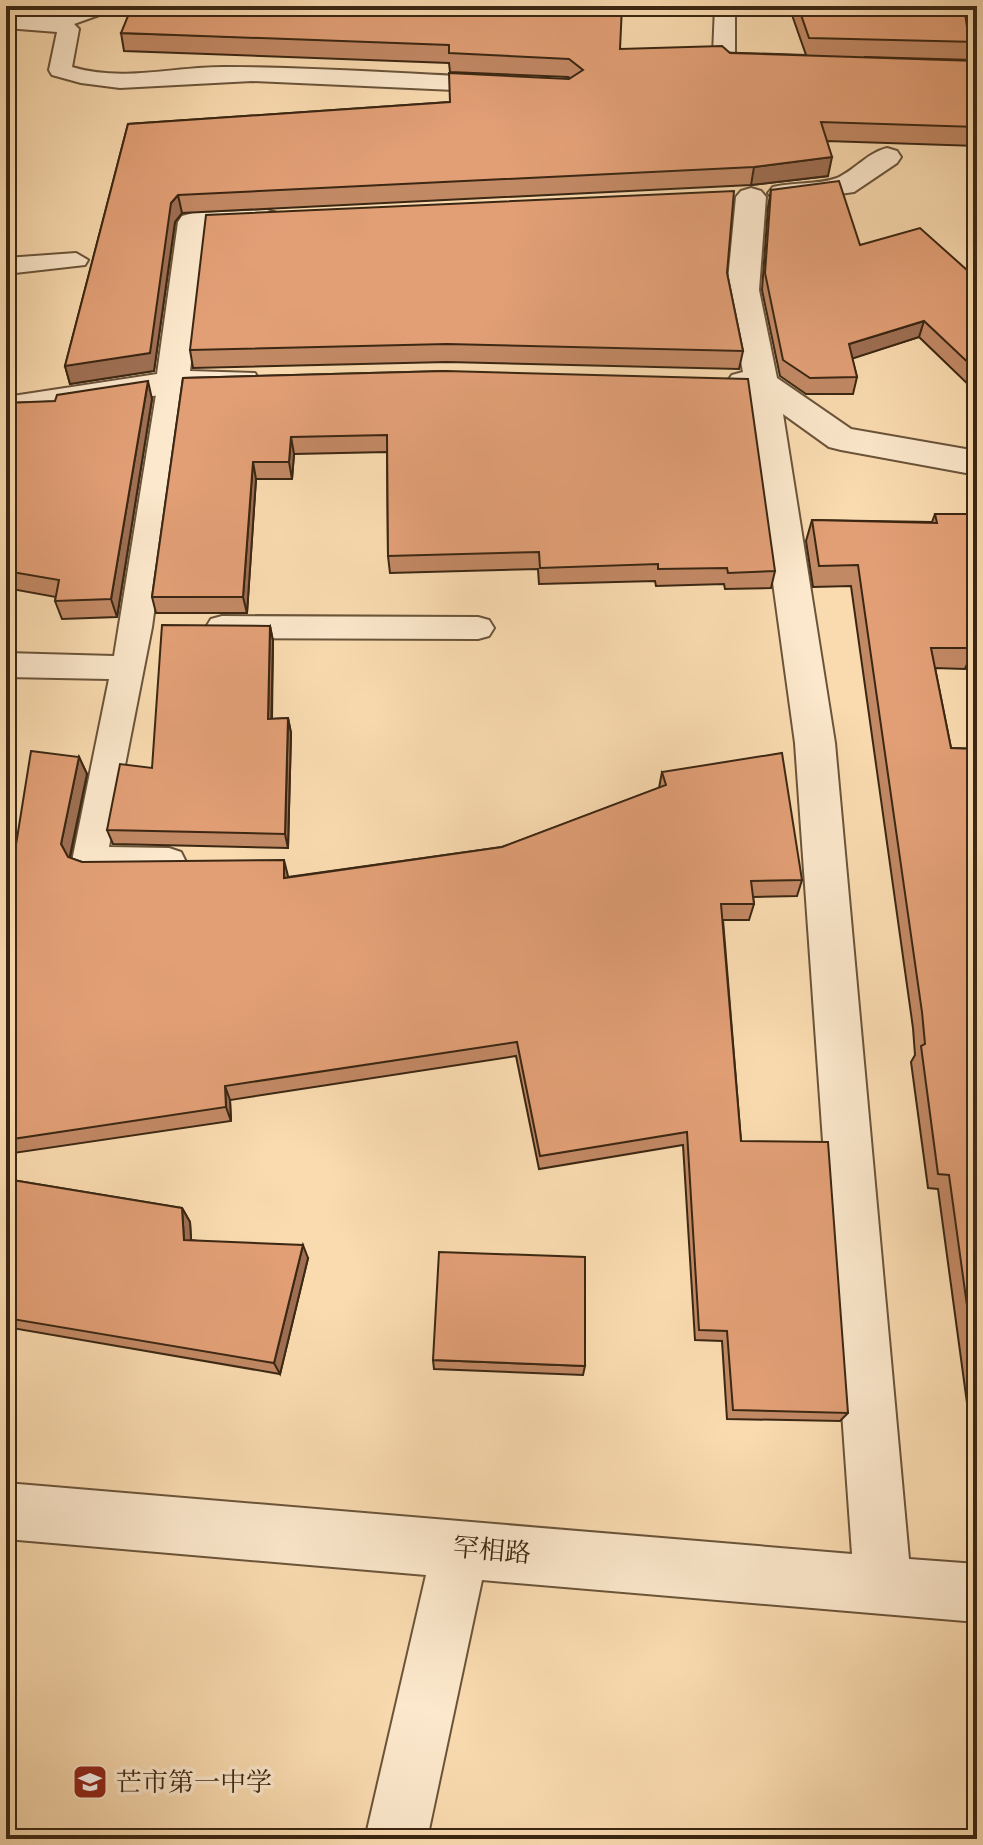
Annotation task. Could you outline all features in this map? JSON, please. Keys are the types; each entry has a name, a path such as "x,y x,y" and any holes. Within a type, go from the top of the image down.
{"street":[{"path":"883,1584 815,743 762,383 743,290 735,198 844,186 887,157"},
{"path":"172,382 193,222 289,218"},
{"path":"6,408 172,382 279,379"},
{"path":"715,381 762,383 841,439 977,463"},
{"name":"罕相路","path":"6,1511 461,1547 977,1593"},
{"path":"396,1839 461,1547"}],"lane":[{"path":"6,22 55,23 106,6"},
{"path":"725,6 724,55 736,63 781,64"},
{"path":"969,6 977,52"},
{"path":"55,23 68,29 60,70 77,77 132,83 214,74 522,86"},
{"path":"6,266 76,260"},
{"path":"172,382 152,627 127,668 89,861 200,862"},
{"path":"198,627 478,628"},
{"path":"6,665 127,668"}],"building":[{"path":"132,6 622,6 620,49 722,46 730,53 977,61 977,127 821,122 832,157 754,167 178,195 171,203 150,353 65,366 128,124 450,102 449,73 569,79 583,70 569,59 449,53 449,45 121,33"},
{"path":"798,6 964,6 968,34 977,42 809,38"},
{"path":"839,181 860,245 920,228 977,279 977,371 924,321 849,344 857,377 810,378 783,360 765,273 771,190"},
{"path":"734,191 727,273 743,351 447,344 190,350 206,215"},
{"path":"446,371 748,379 775,571 728,573 727,568 658,569 658,564 540,568 539,552 388,556 387,435 291,437 289,462 253,462 243,597 152,597 183,378"},
{"path":"148,381 111,599 55,601 59,580 6,571 6,403 55,401 57,395"},
{"path":"935,514 977,514 977,614 967,614 974,648 931,648 951,748 977,749 977,1378 949,1175 938,1174 921,1046 925,1044 922,1012 858,565 819,566 812,520 937,523"},
{"path":"162,625 270,626 268,719 288,718 285,834 107,830 120,764 152,768"},
{"path":"31,751 79,757 61,844 68,857 82,862 284,860 284,878 502,847 666,785 662,772 782,753 802,880 751,881 754,904 721,904 741,1141 828,1142 848,1413 733,1410 727,1331 699,1330 687,1132 540,1156 517,1042 225,1086 226,1107 6,1140 9,1057 6,1057 6,907"},
{"path":"6,1179 182,1208 184,1240 303,1245 274,1363 6,1318"},
{"path":"439,1252 585,1257 585,1366 433,1360"}],"place":[{"name":"芒市第一中学","path":"90,1782"}]}
